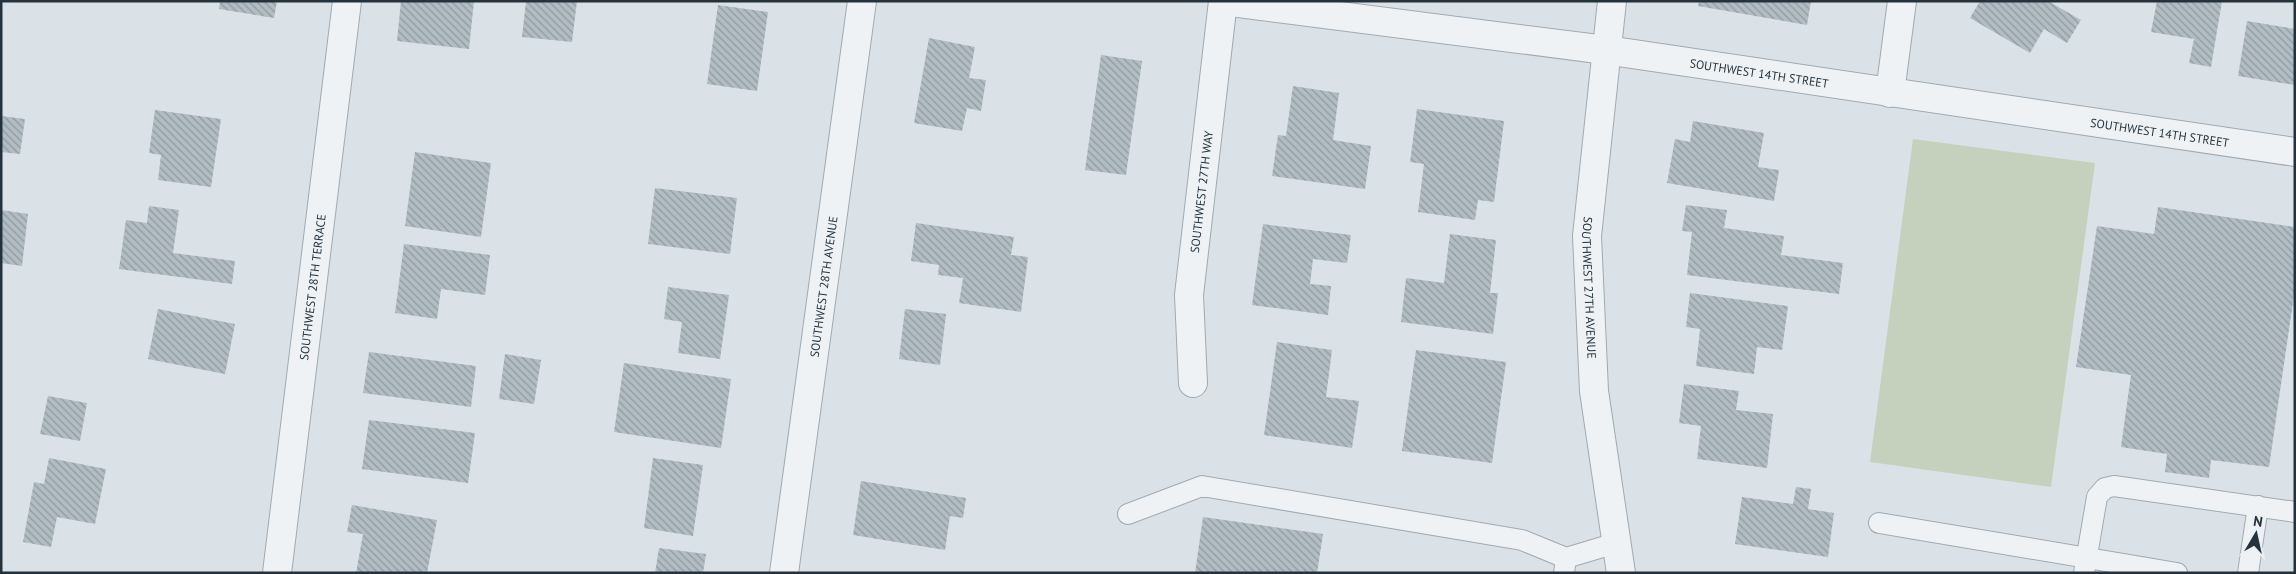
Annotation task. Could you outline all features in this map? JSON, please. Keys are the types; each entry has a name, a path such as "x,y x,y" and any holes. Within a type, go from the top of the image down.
{"street":[{"name":"SOUTHWEST 28TH TERRACE","path":"277,573 347,1"},
{"name":"SOUTHWEST 28TH AVENUE","path":"784,573 862,1"},
{"name":"SOUTHWEST 14TH STREET","path":"1223,1 1606,50 2295,152"},
{"name":"SOUTHWEST 27TH WAY","path":"1192,383 1190,295 1223,1"},
{"name":"SOUTHWEST 27TH AVENUE","path":"1612,1 1587,236 1594,390 1621,573"},
{"path":"1890,93 1902,1"}],"lane":[{"path":"1128,514 1202,486 1522,540 1565,566 1616,543"},
{"path":"2086,565 2097,497 2105,488 2114,486 2295,512"},
{"path":"2248,573 2258,506"},
{"path":"1879,524 2086,565 2177,573"}],"green space":[{"path":"1913,139 2095,163 2051,487 1870,462"}],"building":[{"path":"220,1 277,1 274,18 219,9"},
{"path":"401,1 474,1 469,49 397,41"},
{"path":"526,1 577,1 572,42 522,37"},
{"path":"1699,1 1811,1 1807,25 1698,6"},
{"path":"1980,1 2048,1 2081,20 2067,43 2044,29 2030,53 1970,18"},
{"path":"2157,1 2222,1 2211,67 2189,63 2194,39 2151,32"},
{"path":"718,5 768,12 757,91 707,84"},
{"path":"2247,21 2295,29 2295,85 2238,76"},
{"path":"929,38 975,47 969,78 986,80 981,111 967,108 962,131 914,123"},
{"path":"1101,55 1142,61 1126,175 1085,170"},
{"path":"1293,86 1339,93 1333,140 1371,146 1365,189 1272,176 1278,135 1286,136"},
{"path":"1417,109 1504,121 1494,202 1478,200 1475,220 1418,212 1424,164 1410,162"},
{"path":"155,110 221,119 211,187 158,180 161,155 149,153"},
{"path":"1,116 25,119 20,154 1,152"},
{"path":"1693,121 1764,133 1758,167 1779,170 1774,201 1667,183 1675,139 1690,142"},
{"path":"415,152 491,163 481,237 405,226"},
{"path":"655,188 737,198 730,254 648,244"},
{"path":"1686,205 1727,210 1724,228 1784,236 1781,255 1843,263 1839,294 1687,275 1692,232 1682,231"},
{"path":"149,206 179,210 173,253 235,261 232,284 119,269 126,220 147,223"},
{"path":"2158,207 2295,227 2295,288 2269,467 2211,460 2209,478 2165,472 2167,454 2121,447 2131,375 2076,367 2097,226 2154,234"},
{"path":"1,210 28,214 22,266 1,263"},
{"path":"916,223 1014,237 1011,255 1028,257 1021,312 959,303 963,278 938,275 939,265 911,261"},
{"path":"1263,224 1351,235 1347,263 1313,259 1310,284 1331,286 1328,315 1252,305"},
{"path":"1450,234 1496,240 1490,293 1498,293 1493,334 1401,322 1406,278 1444,283"},
{"path":"404,244 490,255 485,295 441,289 437,319 395,313"},
{"path":"668,287 729,295 720,359 678,353 682,322 664,319"},
{"path":"1690,293 1788,306 1782,350 1757,347 1754,374 1696,366 1700,329 1686,327"},
{"path":"158,309 235,324 225,374 148,359"},
{"path":"905,309 946,314 940,365 899,359"},
{"path":"1277,342 1332,350 1326,397 1359,401 1352,448 1264,435"},
{"path":"1416,350 1506,362 1492,463 1402,451"},
{"path":"369,352 476,366 471,407 363,393"},
{"path":"505,354 541,360 534,404 499,399"},
{"path":"624,363 731,379 721,448 614,432"},
{"path":"1684,384 1739,391 1736,410 1773,414 1767,468 1697,459 1701,426 1679,423"},
{"path":"48,396 87,403 80,441 40,434"},
{"path":"369,420 475,433 468,483 362,469"},
{"path":"49,458 106,469 95,524 57,517 51,547 23,542 34,482 44,484"},
{"path":"653,458 703,465 693,536 644,528"},
{"path":"861,481 966,498 963,518 950,516 945,550 853,535"},
{"path":"1796,487 1811,489 1808,509 1834,513 1828,557 1735,544 1742,497 1793,504"},
{"path":"352,505 437,520 427,573 356,573 363,534 347,532"},
{"path":"1203,517 1323,534 1317,573 1195,573"},
{"path":"659,548 706,554 703,573 655,573"}]}
